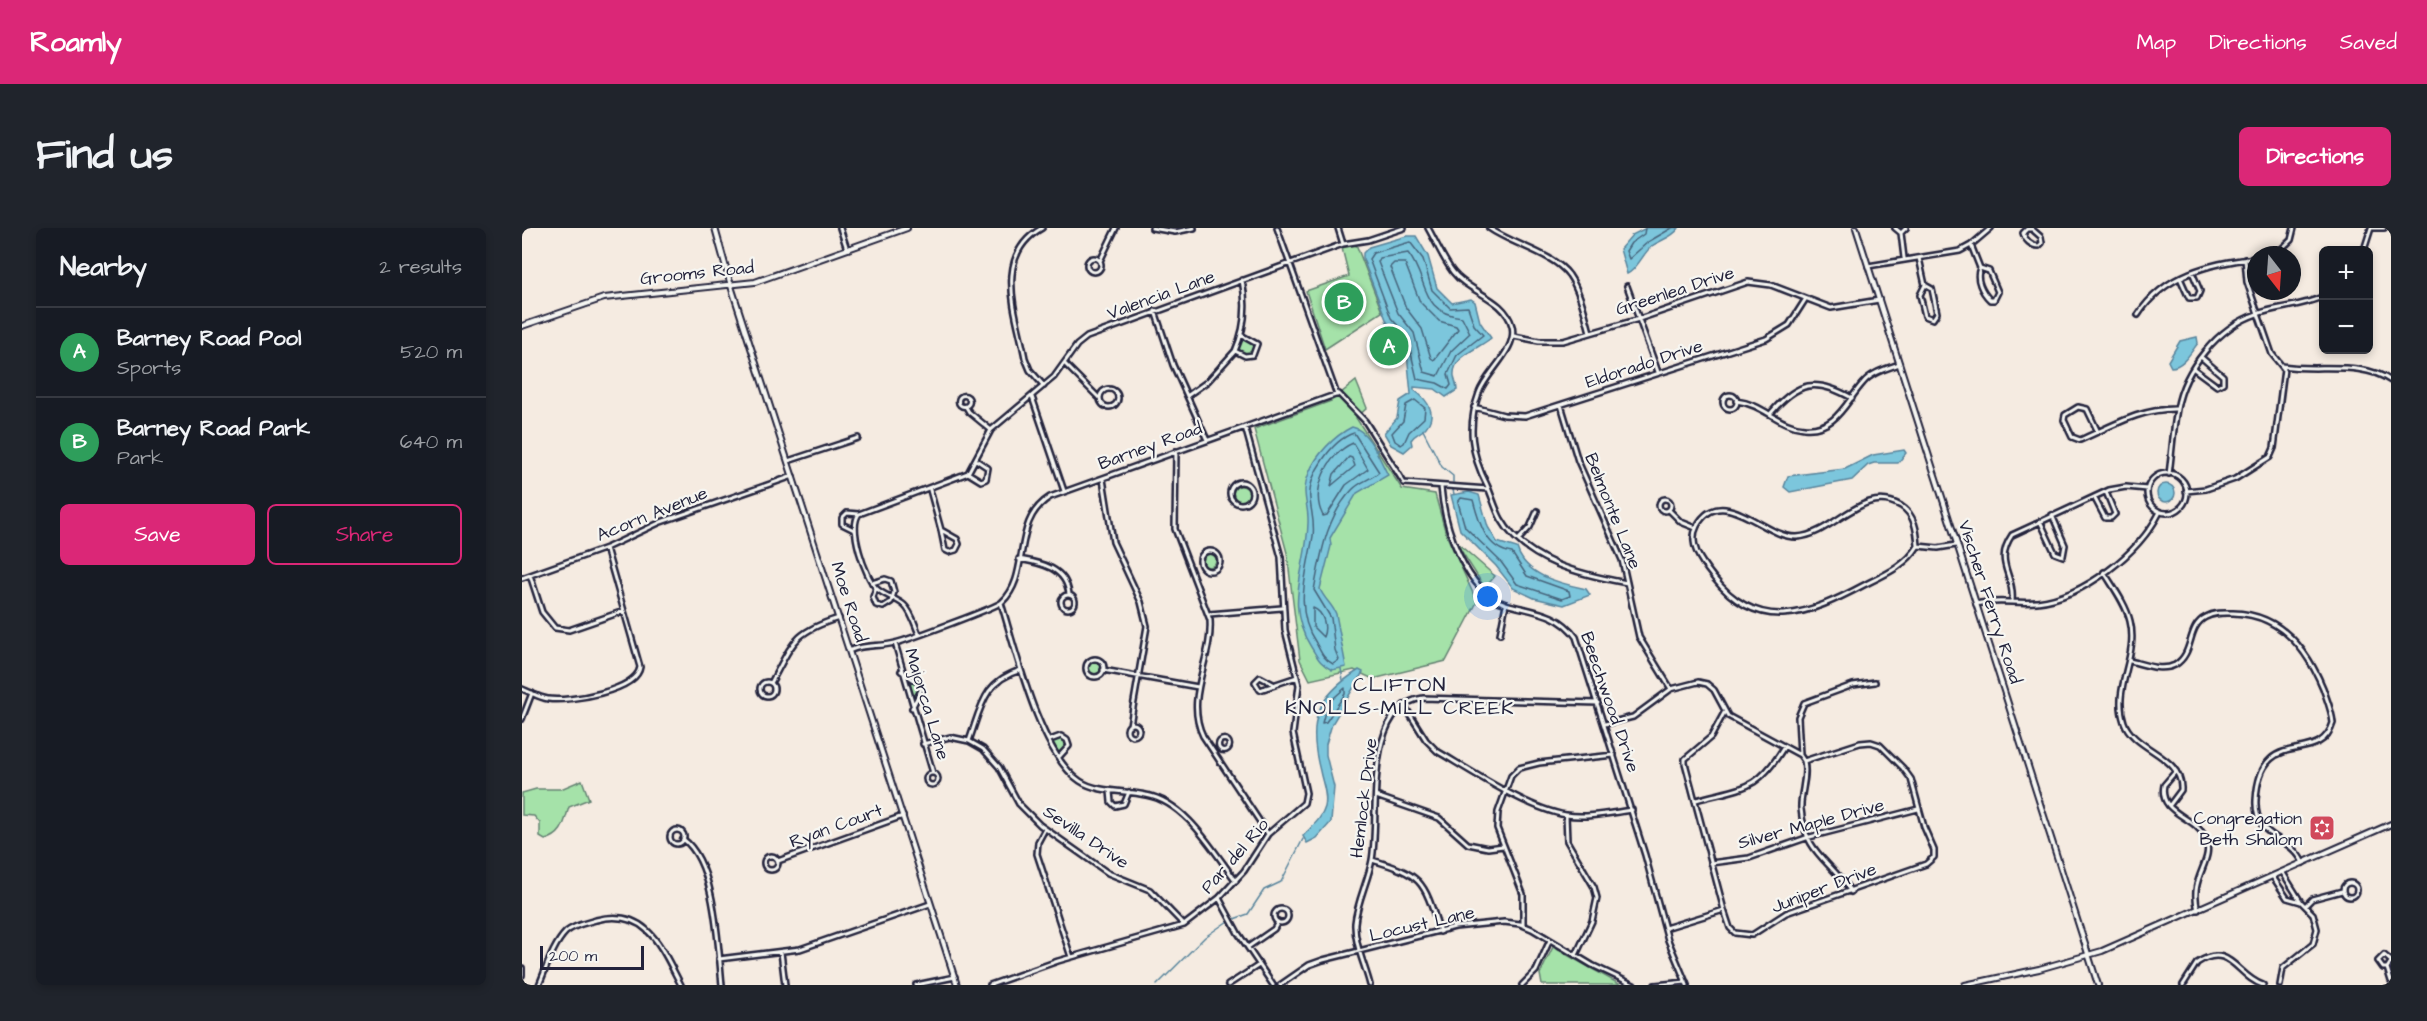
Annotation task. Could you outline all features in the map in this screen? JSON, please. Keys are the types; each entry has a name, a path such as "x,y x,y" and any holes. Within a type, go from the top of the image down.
{"street":[{"name":"Moe Road","path":"715,228 731,286 851,651 957,985"},
{"path":"840,228 847,249"},
{"name":"Grooms Road","path":"522,326 604,298 655,291 731,286 770,278 907,228"},
{"path":"1042,228 1023,242 1017,251 1010,278 1025,358 1030,370 1044,386"},
{"path":"1099,261 1089,260 1089,270 1098,271 1099,261 1116,228"},
{"path":"1152,228 1175,232 1194,228"},
{"path":"1277,228 1337,394 1348,402 1365,421 1404,483 1488,489"},
{"path":"1338,228 1342,244"},
{"name":"Valencia Lane","path":"968,473 991,430 1044,386 1087,337 1342,244 1368,240 1404,228"},
{"path":"1428,228 1453,272 1506,314 1514,336 1506,352 1486,377 1474,407 1471,439 1502,521 1520,539 1547,560 1561,567 1627,583"},
{"path":"1490,228 1523,248 1551,260 1565,270 1574,286 1590,332"},
{"name":"Vischer Ferry Road","path":"1856,228 2098,985"},
{"path":"1895,228 1901,233 1904,258"},
{"path":"1901,233 1906,228"},
{"path":"1868,266 1904,258 1945,255 1971,245 1991,228"},
{"path":"2284,246 2290,240 2294,228"},
{"path":"2365,246 2371,228 2384,228"},
{"path":"2023,229 2032,229 2041,237 2042,243 2039,246 2033,245 2025,238 2023,229"},
{"path":"1971,245 1980,268 1978,277 1984,293 1990,300 1994,300 1998,292 1994,280 1989,271 1980,268"},
{"path":"1919,258 1925,285 1920,295 1924,316 1933,319 1937,313 1932,290 1925,285"},
{"path":"2138,315 2154,295 2180,278 2208,265 2245,259 2247,282 2260,313 2272,354 2282,366 2284,373 2275,441 2270,457 2235,479 2206,489 2186,491"},
{"path":"2180,278 2189,298 2197,298 2200,291 2192,272"},
{"path":"1187,396 1208,381 1235,351 1241,335 1245,307 1242,280"},
{"name":"Greenlea Drive","path":"1514,336 1550,342 1639,319 1748,282 1771,285 1805,300 1831,308 1879,300"},
{"path":"1627,286 1658,372"},
{"path":"2169,474 2177,409 2184,386 2216,339 2229,328 2260,313 2309,304 2319,299"},
{"name":"Eldorado Drive","path":"1474,407 1519,417 1561,405 1776,334 1794,319 1805,300"},
{"path":"1155,311 1173,365 1207,440"},
{"path":"1235,351 1249,357 1256,352 1255,341 1241,335"},
{"path":"2194,369 2217,386 2223,383 2223,376 2202,358"},
{"path":"1064,363 1107,408 1115,406 1118,401 1116,393 1111,390 1105,390 1098,397"},
{"path":"1736,401 1730,408 1723,403 1729,395 1736,401 1751,403 1771,413 1786,424 1813,428 1832,421 1871,376 1899,364"},
{"path":"2282,366 2303,370 2357,370 2374,373 2391,381"},
{"path":"1771,413 1793,392 1812,385 1833,388 1852,398"},
{"name":"Barney Road","path":"1001,603 1014,584 1031,515 1041,502 1065,491 1337,394"},
{"path":"1032,397 1065,491"},
{"name":"Belmonte Lane","path":"1561,405 1578,461 1618,550 1635,623 1644,648 1671,689"},
{"path":"966,407 991,430"},
{"path":"2098,432 2087,409 2078,407 2065,415 2064,420 2076,439 2098,432 2142,413 2156,409 2177,409"},
{"name":"Par del Rio","path":"990,985 1071,957 1184,925 1219,898 1236,881 1268,834 1299,809 1305,797 1293,733 1299,689 1286,637 1282,608 1281,557 1245,427"},
{"path":"789,461 858,438"},
{"path":"1176,451 1174,521 1178,540 1209,614 1210,635 1198,687 1198,722 1213,751 1268,834"},
{"path":"854,530 842,524 842,518 847,513 859,514 968,473 981,481 986,479 988,468 976,460"},
{"path":"2169,474 2182,481 2186,491 2186,499 2179,508 2168,513 2160,512 2150,503 2147,489 2155,477 2169,474"},
{"name":"Acorn Avenue","path":"522,578 606,548 645,528 793,476"},
{"path":"1103,478 1113,542 1146,619 1130,725"},
{"path":"1252,488 1252,496 1248,501 1239,504 1233,501 1230,494 1234,485 1240,484 1252,488 1261,486"},
{"path":"2012,601 2012,588 2004,568 2003,550 2012,535 2106,492 2126,486 2147,489"},
{"name":"Beechwood Drive","path":"1441,487 1449,529 1461,558 1481,588 1506,604 1536,610 1568,626 1580,646 1632,810 1665,928 1687,983"},
{"path":"930,489 945,550 949,552 956,550 959,544 957,538 941,530"},
{"path":"2094,497 2105,518 2111,518 2115,514 2106,492"},
{"path":"1668,510 1671,502 1663,499 1660,507 1668,510 1681,522 1696,528"},
{"path":"1885,500 1908,512 1916,525 1918,546 1899,566 1835,601 1807,611 1779,615 1759,612 1744,605 1718,584 1699,558 1694,538 1696,528 1705,515 1728,508 1777,534 1804,536 1869,501 1885,500"},
{"path":"1520,539 1537,511"},
{"path":"1975,604 1993,600 2036,602 2085,588 2148,533 2160,512"},
{"path":"859,514 854,530 872,583 876,588 906,606 919,634"},
{"path":"2040,521 2055,553 2063,556 2065,545 2052,516"},
{"path":"1918,546 1938,548 1956,545"},
{"path":"522,688 549,699 579,698 626,684 634,679 640,667 606,548"},
{"path":"1211,551 1218,554 1220,563 1216,568 1204,569 1199,564 1204,552 1211,551"},
{"path":"1019,560 1041,564 1060,574 1066,581 1069,594 1074,597 1075,603 1068,609 1063,606 1061,600 1069,594"},
{"path":"1189,566 1199,564"},
{"path":"2104,572 2131,623 2130,661 2120,704 2124,724 2137,740 2169,763 2176,771 2181,790 2169,806"},
{"path":"530,575 542,612 555,628 569,630 624,611"},
{"path":"872,583 885,579 890,580 894,588 894,598 888,605 878,607 873,597 876,588"},
{"path":"851,651 864,645 895,643 1001,603 1038,720 1059,757 1080,781 1110,790 1156,797 1170,803 1187,820 1236,881"},
{"path":"1500,634 1506,604"},
{"path":"1209,614 1282,608"},
{"path":"2130,661 2160,668 2175,665 2188,650 2192,634 2199,621 2214,614 2251,615 2270,622 2297,642 2314,667 2328,702 2331,730 2317,745 2290,749 2270,757 2260,775 2256,810 2266,832 2292,847 2303,864"},
{"path":"771,683 761,685 763,694 772,693 771,683 799,636 808,628 839,618"},
{"name":"Majorca Lane","path":"895,643 923,744 933,773 939,779 932,786 926,779 933,773"},
{"path":"1096,660 1101,662 1103,670 1099,676 1093,677 1087,673 1086,667 1090,661 1096,660"},
{"path":"923,744 943,737 969,741 989,688 997,680 1021,670"},
{"path":"1103,670 1198,687"},
{"path":"902,671 920,684 921,690 912,708"},
{"path":"1275,685 1263,677 1255,682 1263,691 1297,677"},
{"path":"1605,724 1643,712 1671,689 1692,682 1707,684 1714,690 1724,712 1800,755 1804,761 1806,777 1801,804 1806,838 1851,892"},
{"path":"1800,755 1798,717 1804,703 1853,685 1875,682"},
{"path":"522,719 532,693"},
{"path":"1598,704 1423,699 1404,705 1426,740 1437,751 1536,806 1566,815 1632,810"},
{"name":"Hemlock Drive","path":"1370,985 1360,951 1355,921 1372,860 1383,738 1394,714 1404,705"},
{"name":"Juniper Drive","path":"1724,712 1711,737 1685,759 1724,910 1730,928 1735,933 1752,935 1786,913 1926,864 1934,857 1932,842 1918,809"},
{"path":"1050,741 1060,736 1067,740 1069,746 1059,757"},
{"name":"Sevilla Drive","path":"969,741 991,755 1019,804 1046,829 1108,873 1150,890 1184,925"},
{"path":"1804,761 1860,743 1871,742 1880,746 1911,779 1918,809"},
{"path":"1213,751 1219,747"},
{"path":"1696,800 1753,784 1771,768 1784,747"},
{"path":"1523,925 1523,894 1503,846 1497,821 1505,789 1511,776 1527,766 1614,755"},
{"path":"2176,771 2168,779 2163,792 2169,806 2196,826 2207,844 2206,859 2195,888 2198,910"},
{"path":"1110,790 1110,802 1115,806 1124,804 1129,792"},
{"path":"1376,796 1439,818 1468,844 1488,848 1503,846"},
{"name":"Silver Maple Drive","path":"1711,863 1749,858 1806,838 1918,809"},
{"path":"1566,815 1567,841 1594,887 1597,898 1592,921 1575,955"},
{"name":"Ryan Court","path":"778,861 770,856 764,860 765,867 774,870 778,861 903,816"},
{"path":"1965,985 2088,956 2391,824"},
{"path":"1046,829 1038,842 1037,854 1071,957"},
{"path":"684,839 679,844 674,843 670,835 678,830 683,833 684,839 695,849 703,868 714,912 722,985"},
{"path":"1372,860 1403,869 1421,882 1440,932"},
{"path":"2283,873 2301,902"},
{"path":"2272,877 2287,898 2306,905 2314,919 2317,937 2306,950 2283,968 2280,985"},
{"path":"2349,883 2355,885 2357,890 2351,897 2344,895 2342,891 2345,884 2349,883"},
{"path":"2306,905 2312,899 2342,891"},
{"path":"1219,898 1273,985"},
{"path":"719,959 781,952 814,944 932,904"},
{"path":"1248,947 1274,928 1278,922 1287,918 1283,909 1275,913 1278,922"},
{"path":"1665,928 1724,910"},
{"path":"539,985 566,932 582,924 616,917 631,920 648,930 657,940 681,985"},
{"name":"Locust Lane","path":"1280,985 1316,962 1471,924 1504,922 1523,925 1634,985"},
{"path":"1522,985 1536,971 1550,940"},
{"path":"781,952 785,985"},
{"path":"2386,955 2391,962 2387,968 2381,967 2379,959 2386,955"},
{"path":"2183,985 2197,963 2206,958 2217,957 2229,959 2254,981 2263,985"},
{"path":"1228,985 1258,964"},
{"path":"522,968 522,975"},
{"path":"2387,968 2391,981"},
{"path":"916,985 955,977"},
{"path":"1655,985 1687,983"}],"green space":[{"path":"1356,244 1382,312 1325,349 1306,291 1349,276 1342,248"},
{"path":"1247,339 1255,347 1247,355 1239,347"},
{"path":"1356,381 1367,408 1356,418 1402,489 1435,494 1446,534 1477,602 1446,661 1373,679 1354,670 1310,680 1300,660 1287,553 1254,429 1331,401"},
{"path":"1238,486 1244,486 1249,494 1247,500 1238,502 1233,497 1233,491"},
{"path":"1455,541 1495,576 1485,588"},
{"path":"1206,553 1212,553 1216,560 1212,567 1206,567 1202,563 1202,557"},
{"path":"1092,661 1098,661 1102,668 1098,675 1092,675 1088,671 1088,665"},
{"path":"907,676 915,681 919,689 913,701"},
{"path":"1064,737 1069,746 1059,757 1050,741"},
{"path":"582,780 589,799 569,807 562,828 556,835 545,840 540,837 540,823 534,816 522,815 522,793 536,789 561,789"},
{"path":"1553,947 1621,985 1542,985 1540,974"}],"water":[{"path":"1646,228 1679,228 1652,246 1634,269 1627,274 1620,249 1632,235"},
{"path":"1407,236 1416,236 1428,256 1437,288 1452,303 1471,299 1475,302 1480,322 1491,338 1457,363 1454,376 1457,390 1446,397 1435,389 1414,387 1414,390 1427,403 1431,414 1427,425 1412,438 1412,445 1404,452 1391,445 1384,433 1397,418 1400,401 1411,394 1407,353 1401,338 1387,322 1363,259 1363,253 1369,247"},
{"path":"1389,332 1397,358 1390,361 1381,335"},
{"path":"2197,337 2198,343 2186,358 2179,365 2171,367 2168,361 2180,341"},
{"path":"1352,427 1358,429 1369,440 1388,475 1357,493 1330,538 1331,546 1320,589 1336,614 1346,667 1332,670 1322,663 1316,654 1303,631 1299,616 1297,601 1308,523 1305,487 1312,466 1321,453 1339,435"},
{"path":"1904,450 1906,453 1898,463 1868,465 1852,480 1790,492 1784,487 1788,476 1845,469 1873,455"},
{"path":"2166,484 2172,487 2175,493 2172,499 2166,502 2160,499 2157,493 2160,487"},
{"path":"1469,492 1479,495 1488,527 1497,542 1517,548 1521,558 1535,572 1555,581 1586,589 1590,595 1564,605 1534,598 1513,588 1496,566 1460,530 1451,495"},
{"path":"1359,670 1363,672 1332,724 1326,744 1326,755 1334,787 1331,822 1317,838 1307,843 1303,836 1316,823 1326,802 1316,753 1315,724 1318,712 1333,690"}],"waterway":[{"path":"1423,430 1442,467 1453,476 1453,482"},
{"path":"1375,451 1379,449"},
{"path":"1453,490 1454,494"},
{"path":"1341,669 1343,680"},
{"path":"1234,919 1248,914 1264,890 1281,882 1303,839"},
{"path":"1157,985 1205,937 1228,921"}],"place":[{"name":"Barney Road Park","path":"1344,302"},
{"name":"Barney Road Pool","path":"1389,346"},
{"name":"Congregation Beth Shalom","path":"2322,828"}],"district":[{"name":"CLIFTON KNOLLS-MILL CREEK","path":"1400,696"}]}
